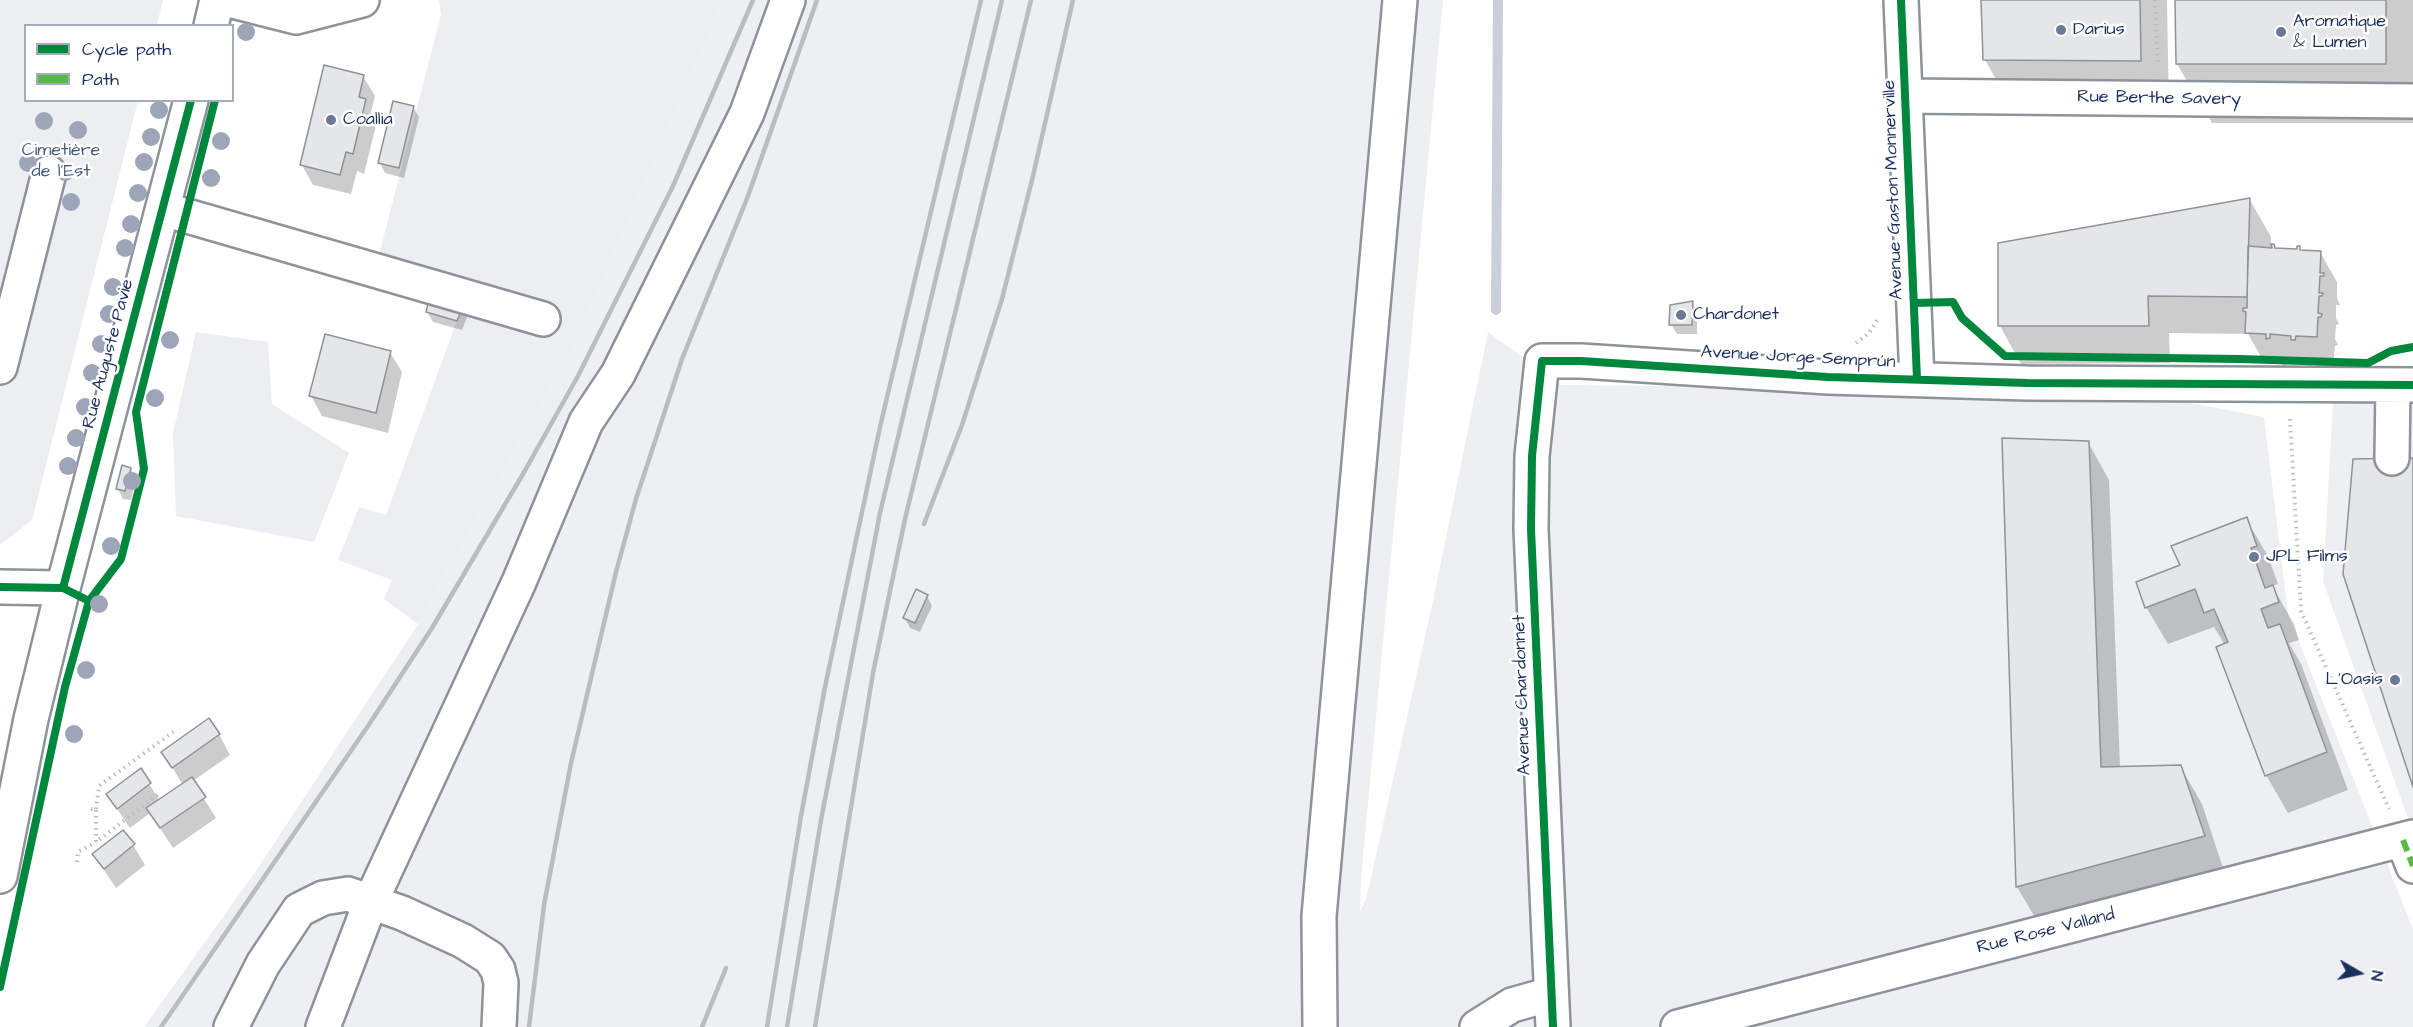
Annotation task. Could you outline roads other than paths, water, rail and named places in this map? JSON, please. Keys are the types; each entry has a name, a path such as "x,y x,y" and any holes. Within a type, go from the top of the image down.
{"street":[{"path":"211,24 217,0"},
{"path":"229,0 296,17 362,0"},
{"path":"322,1027 371,901 519,582 586,422 618,374 747,113 788,0"},
{"path":"1320,1027 1319,916 1400,0"},
{"name":"Avenue Gaston Monnerville","path":"1901,0 1917,379"},
{"name":"Rue Berthe Savery","path":"1905,96 2413,101"},
{"name":"Rue Auguste Pavie","path":"0,876 31,719 63,588 190,102"},
{"path":"0,367 12,269 49,173"},
{"path":"163,209 543,319"},
{"name":"Avenue Jorge Semprún","path":"1542,361 1581,361 1828,376 2027,383 2403,385"},
{"name":"Avenue Chardonnet","path":"1542,361 1532,456 1531,528 1553,1027"},
{"path":"2392,458 2403,385"},
{"path":"0,587 63,588"},
{"name":"Rue Rose Valland","path":"1678,1027 2410,848"},
{"path":"231,1027 263,964 299,910 312,902 335,894 348,894 371,901 463,941 490,958 498,970 501,983 499,1027"},
{"path":"1477,1027 1512,1005 1551,994"}],"waterway":[{"path":"1496,310 1498,0"}],"railway":[{"path":"161,1027 368,726 432,628 523,474 578,376 673,186 753,0"},
{"path":"529,1027 544,905 571,763 616,572 636,499 682,359 748,196 817,0"},
{"path":"767,1027 801,816 825,687 880,427 981,0"},
{"path":"787,1027 821,820 880,513 1002,0"},
{"path":"815,1027 873,673 905,519 1031,0"},
{"path":"924,524 962,425 1002,299 1073,0"},
{"path":"702,1027 726,968"}],"place":[{"name":"Darius","path":"2061,30"},
{"name":"Aromatique & Lumen","path":"2281,32"},
{"name":"Coallia","path":"331,120"},
{"name":"Chardonet","path":"1681,315"},
{"name":"JPL Films","path":"2254,557"},
{"name":"L'Oasis","path":"2395,680"}],"park label":[{"name":"Cimetière de l'Est","path":"61,161"}]}
